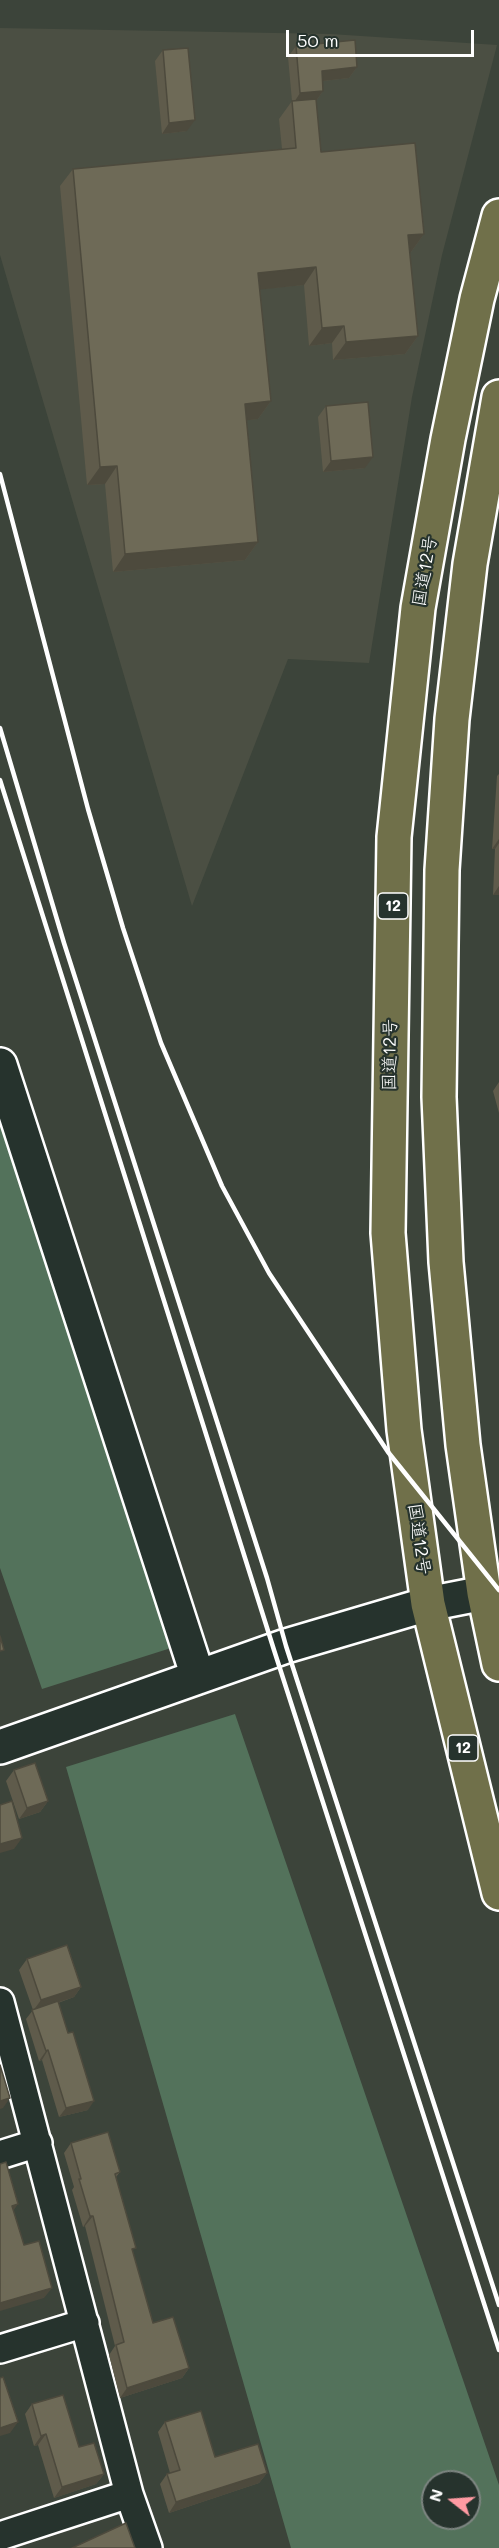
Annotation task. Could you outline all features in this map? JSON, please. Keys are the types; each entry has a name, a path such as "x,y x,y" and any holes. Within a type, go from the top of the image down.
{"highway":[{"name":"国道12号","path":"499,216 477,299 418,608 394,837 388,1233 404,1430 428,1604 499,1893"},
{"path":"499,397 469,575 452,719 442,870 439,1097 446,1262 463,1445 484,1593 499,1664"}],"street":[{"path":"0,1065 198,1677"},
{"path":"0,1747 286,1646 428,1604 484,1593"},
{"path":"0,2002 129,2494 148,2548"},
{"path":"0,2155 38,2143"},
{"path":"0,2349 85,2323"},
{"path":"0,2536 129,2494"}],"shaded area":[{"path":"0,28 331,34 497,45 442,255 412,397 369,663 288,659 192,906 0,255"}],"green space":[{"path":"0,1118 171,1648 42,1689 0,1568"},
{"path":"235,1714 499,2485 499,2548 291,2548 66,1767"}],"building":[{"path":"355,40 357,67 322,71 323,91 300,93 296,46"},
{"path":"188,48 195,120 169,123 163,50"},
{"path":"316,99 321,152 415,143 424,234 408,235 418,336 346,342 344,326 322,328 316,267 258,273 271,401 245,404 258,542 125,554 117,466 100,467 73,169 296,148 292,101"},
{"path":"368,402 373,457 331,461 326,406"},
{"path":"0,1636 4,1650 0,1651"},
{"path":"35,1763 48,1801 27,1808 14,1770"},
{"path":"12,1801 22,1838 0,1844 0,1805"},
{"path":"67,1945 81,1987 41,2000 27,1959"},
{"path":"58,2001 68,2033 73,2032 94,2101 66,2108 48,2050 46,2051 32,2010"},
{"path":"0,2065 10,2098 0,2101"},
{"path":"108,2132 120,2172 115,2174 136,2248 132,2249 153,2323 173,2317 189,2368 127,2388 116,2345 124,2342 93,2216 90,2216 71,2143"},
{"path":"6,2162 18,2204 12,2206 24,2245 39,2241 52,2288 0,2303 0,2164"},
{"path":"3,2377 18,2422 0,2428 0,2378"},
{"path":"63,2395 79,2447 94,2443 104,2474 62,2487 46,2434 41,2436 32,2404"},
{"path":"201,2411 215,2457 258,2444 267,2473 176,2502 167,2474 180,2470 165,2422"},
{"path":"126,2523 135,2548 72,2548"}],"railway":[{"path":"0,474 88,809 123,928 161,1043 222,1186 269,1273 388,1452 499,1590"},
{"path":"0,728 64,943 267,1578 286,1646 499,2305"},
{"path":"0,780 274,1650 499,2350"}]}
